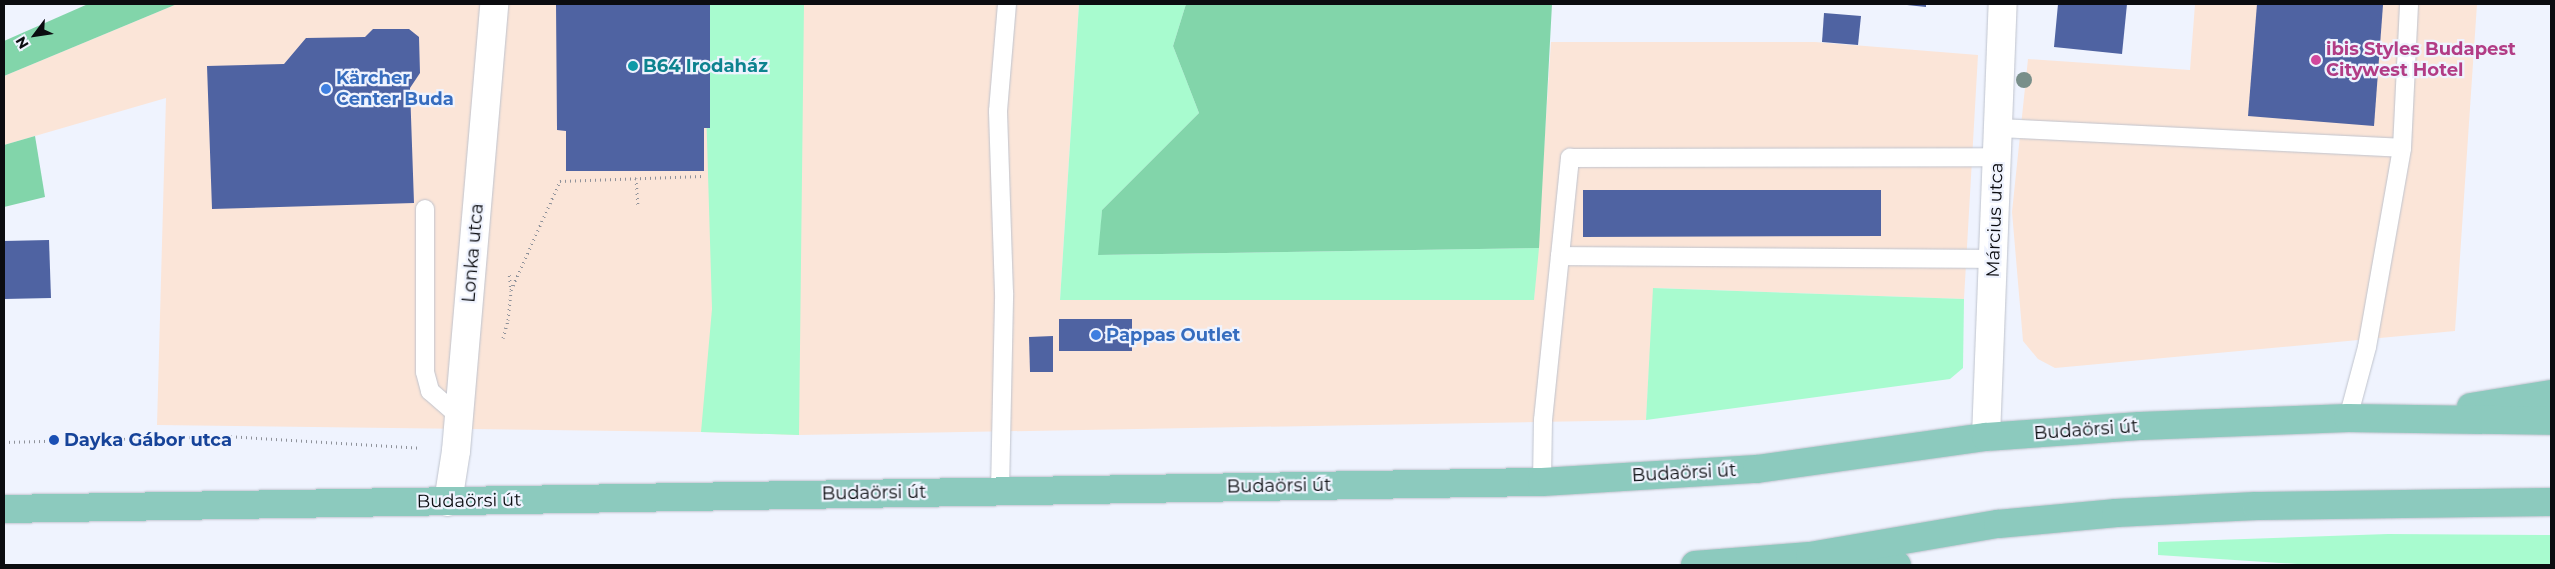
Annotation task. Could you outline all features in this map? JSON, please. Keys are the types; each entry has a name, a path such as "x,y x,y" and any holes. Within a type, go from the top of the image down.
{"main road":[{"path":"2400,418 2551,394"},
{"name":"Budaörsi út","path":"4,509 1542,482 1757,469 1986,437 2159,425 2348,418 2551,421"},
{"path":"1695,565 1810,556 1998,524 2116,513 2256,506 2551,502"},
{"path":"1810,556 1897,565"}],"street":[{"name":"Lonka utca","path":"448,502 456,450 494,4"},
{"name":"Március utca","path":"1986,437 2003,4"}],"lane":[{"path":"1000,491 1004,293 998,111 1007,4"},
{"path":"2348,418 2367,347 2402,148 2409,4"},
{"path":"1998,128 2402,148"},
{"path":"1542,482 1542,420 1570,158 1997,157"},
{"path":"425,209 424,372 430,392 459,416"},
{"path":"1560,256 1994,259"}],"path":[{"path":"511,291 560,181 703,176"},
{"path":"636,178 638,207"},
{"path":"4,442 226,436 456,450"}],"shaded area":[{"path":"177,4 1079,4 1060,300 1534,300 1551,42 1815,42 1978,55 1964,299 1654,288 1646,420 799,435 157,425 166,98 4,145 4,76"},
{"path":"2195,4 2477,4 2455,331 2055,368 2038,359 2023,341 2012,212 2028,59 2190,70"}],"green space":[{"path":"88,4 177,4 4,76 4,41"},
{"path":"703,4 804,4 799,435 701,432 712,309"},
{"path":"1079,4 1186,4 1173,46 1199,113 1102,210 1099,255 1539,248 1534,300 1060,300"},
{"path":"1186,4 1552,4 1539,248 1098,255 1102,210 1199,113 1173,46"},
{"path":"35,136 45,197 4,207 4,145"},
{"path":"1653,288 1964,299 1963,368 1950,379 1646,420"},
{"path":"2388,534 2551,535 2551,565 2312,565 2158,555 2158,542"}],"building":[{"name":"B64 Irodaház","path":"556,4 710,4 710,128 704,128 704,171 566,171 566,131 557,130"},
{"path":"1926,4 1926,7 1907,5"},
{"path":"2058,4 2127,4 2122,54 2054,47"},
{"name":"ibis Styles Budapest Citywest Hotel","path":"2257,4 2383,5 2374,126 2248,116"},
{"path":"1824,13 1861,16 1858,45 1822,42"},
{"path":"373,29 409,29 419,37 420,73 410,88 414,203 212,209 207,66 284,64 306,38 365,37"},
{"path":"1583,190 1881,190 1881,236 1583,237"},
{"path":"49,240 51,298 4,299 4,241"},
{"name":"Pappas Outlet","path":"1059,319 1132,319 1132,351 1059,351"},
{"path":"1053,336 1053,372 1030,372 1029,337"}],"place":[{"name":"ibis Styles Budapest Citywest Hotel","path":"2316,60"},
{"name":"B64 Irodaház","path":"633,66"},
{"name":"Kärcher Center Buda","path":"326,89"},
{"name":"Pappas Outlet","path":"1096,335"},
{"name":"Dayka Gábor utca","path":"54,440"}]}
